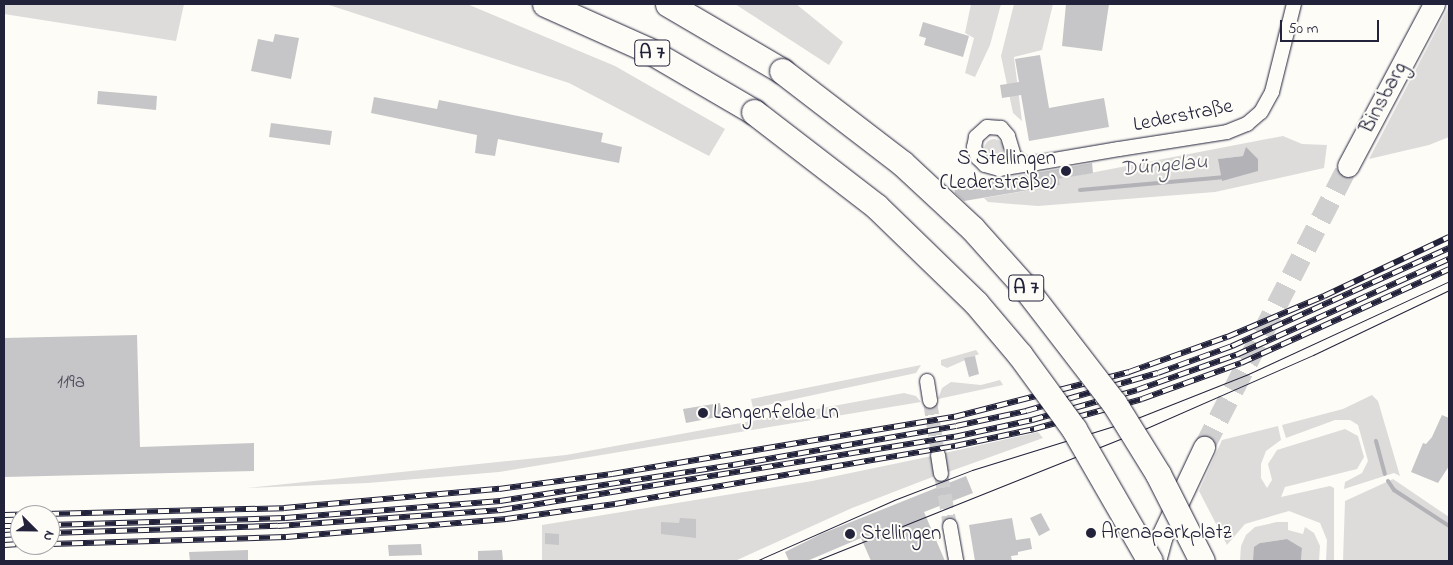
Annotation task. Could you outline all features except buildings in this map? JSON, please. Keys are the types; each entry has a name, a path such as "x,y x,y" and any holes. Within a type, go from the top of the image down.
{"highway":[{"name":"A 7","path":"545,4 648,50 754,112 876,206 976,303 1020,355 1074,429 1150,561"},
{"name":"A 7","path":"668,4 782,72 902,163 972,228 1023,285 1114,403 1158,474 1202,561"}],"main road":[{"name":"Binsbarg","path":"1348,166 1434,4"},
{"path":"1155,561 1161,538 1204,447"},
{"path":"1142,561 1161,538"}],"street":[{"name":"Lederstraße","path":"1025,165 1014,156 1006,132 996,126 987,127 976,137 976,154 985,165 999,169 1025,165 1227,132 1247,124 1261,112 1272,92 1294,4"},
{"path":"927,381 930,401"},
{"path":"938,455 942,474"},
{"path":"950,526 956,561"}],"shaded area":[{"path":"4,4 184,4 176,41 4,14"},
{"path":"326,4 467,4 615,66 725,129 709,156 569,83"},
{"path":"735,4 796,4 843,42 829,65"},
{"path":"971,4 1001,4 990,45 975,77 965,73 974,38 965,33"},
{"path":"1014,4 1053,4 1042,50 1014,57 1022,121 1013,113 1001,56"},
{"path":"1449,6 1449,137 1429,145 1369,159"},
{"path":"1283,136 1302,144 1327,145 1324,168 1215,192 1038,206 988,202 984,198 1060,185 1059,179","holes":["1243,156 1222,181 1219,159"]},
{"path":"990,139 998,139 1004,145 1004,153 998,159 990,159 984,153 984,145"},
{"path":"1246,147 1258,159 1258,171 1222,181 1218,159 1243,156"},
{"path":"976,350 979,354 947,368 941,365 941,360"},
{"path":"921,365 916,373 753,408 751,399"},
{"path":"1000,380 1003,385 938,399 942,388 951,382 981,385"},
{"path":"904,393 916,396 921,402 499,472 368,483 246,488 566,455"},
{"path":"1372,395 1378,401 1400,476 1394,473 1344,489 1345,482 1362,473 1368,461 1358,425 1350,420 1335,420 1286,438 1282,425 1343,409"},
{"path":"1278,426 1281,440 1266,451 1261,464 1261,478 1267,488 1272,480 1268,464 1277,450 1345,429 1358,436 1364,457 1357,469 1285,487 1281,497 1330,486 1334,488 1334,561 1326,561 1327,540 1320,523 1289,511 1245,524 1227,545 1199,491 1222,440"},
{"path":"1038,432 1043,438 948,472 945,453"},
{"path":"932,456 935,476 852,508 735,561 542,561 542,525 812,481"},
{"path":"1393,479 1449,517 1449,560 1343,561 1345,501"},
{"path":"1277,522 1288,522 1288,530 1303,534 1305,527 1314,533 1320,546 1319,561 1301,561 1302,548 1287,539 1260,543 1253,561 1240,561 1241,546 1246,535 1255,527"},
{"path":"1287,539 1302,548 1301,561 1253,561 1254,547 1260,543"}],"waterway":[{"name":"Düngelau","path":"1080,190 1225,177"},
{"name":"Düngelau","path":"1376,441 1385,474"},
{"name":"Düngelau","path":"1388,481 1394,490 1449,526"}],"tunnel":[{"path":"1204,447 1348,166"},
{"path":"930,401 938,455"},
{"path":"941,474 950,526"}],"tram line":[{"path":"756,561 894,500 972,470 1127,422 1246,375 1449,281"},
{"path":"815,561 1133,434 1313,355 1449,290"}],"railway":[{"path":"4,515 284,508 499,489 612,474 954,417 1129,372 1227,337 1324,296 1449,237"},
{"path":"60,525 285,518 500,501 733,465 956,426 1026,411 1158,373 1232,346 1449,248"},
{"path":"60,533 278,526 501,510 954,437 1032,420 1137,390 1236,355 1449,259"},
{"path":"60,544 286,537 506,519 615,504 955,446 1034,429 1142,399 1241,363 1449,269"},
{"path":"4,526 10,526"},
{"path":"4,535 10,535"},
{"path":"4,545 10,545"}],"place":[{"name":"S Stellingen (Lederstraße)","path":"1066,171"},
{"name":"Langenfelde Ln","path":"703,413"},
{"name":"Arenaparkplatz","path":"1091,533"},
{"name":"Stellingen","path":"850,534"}]}
